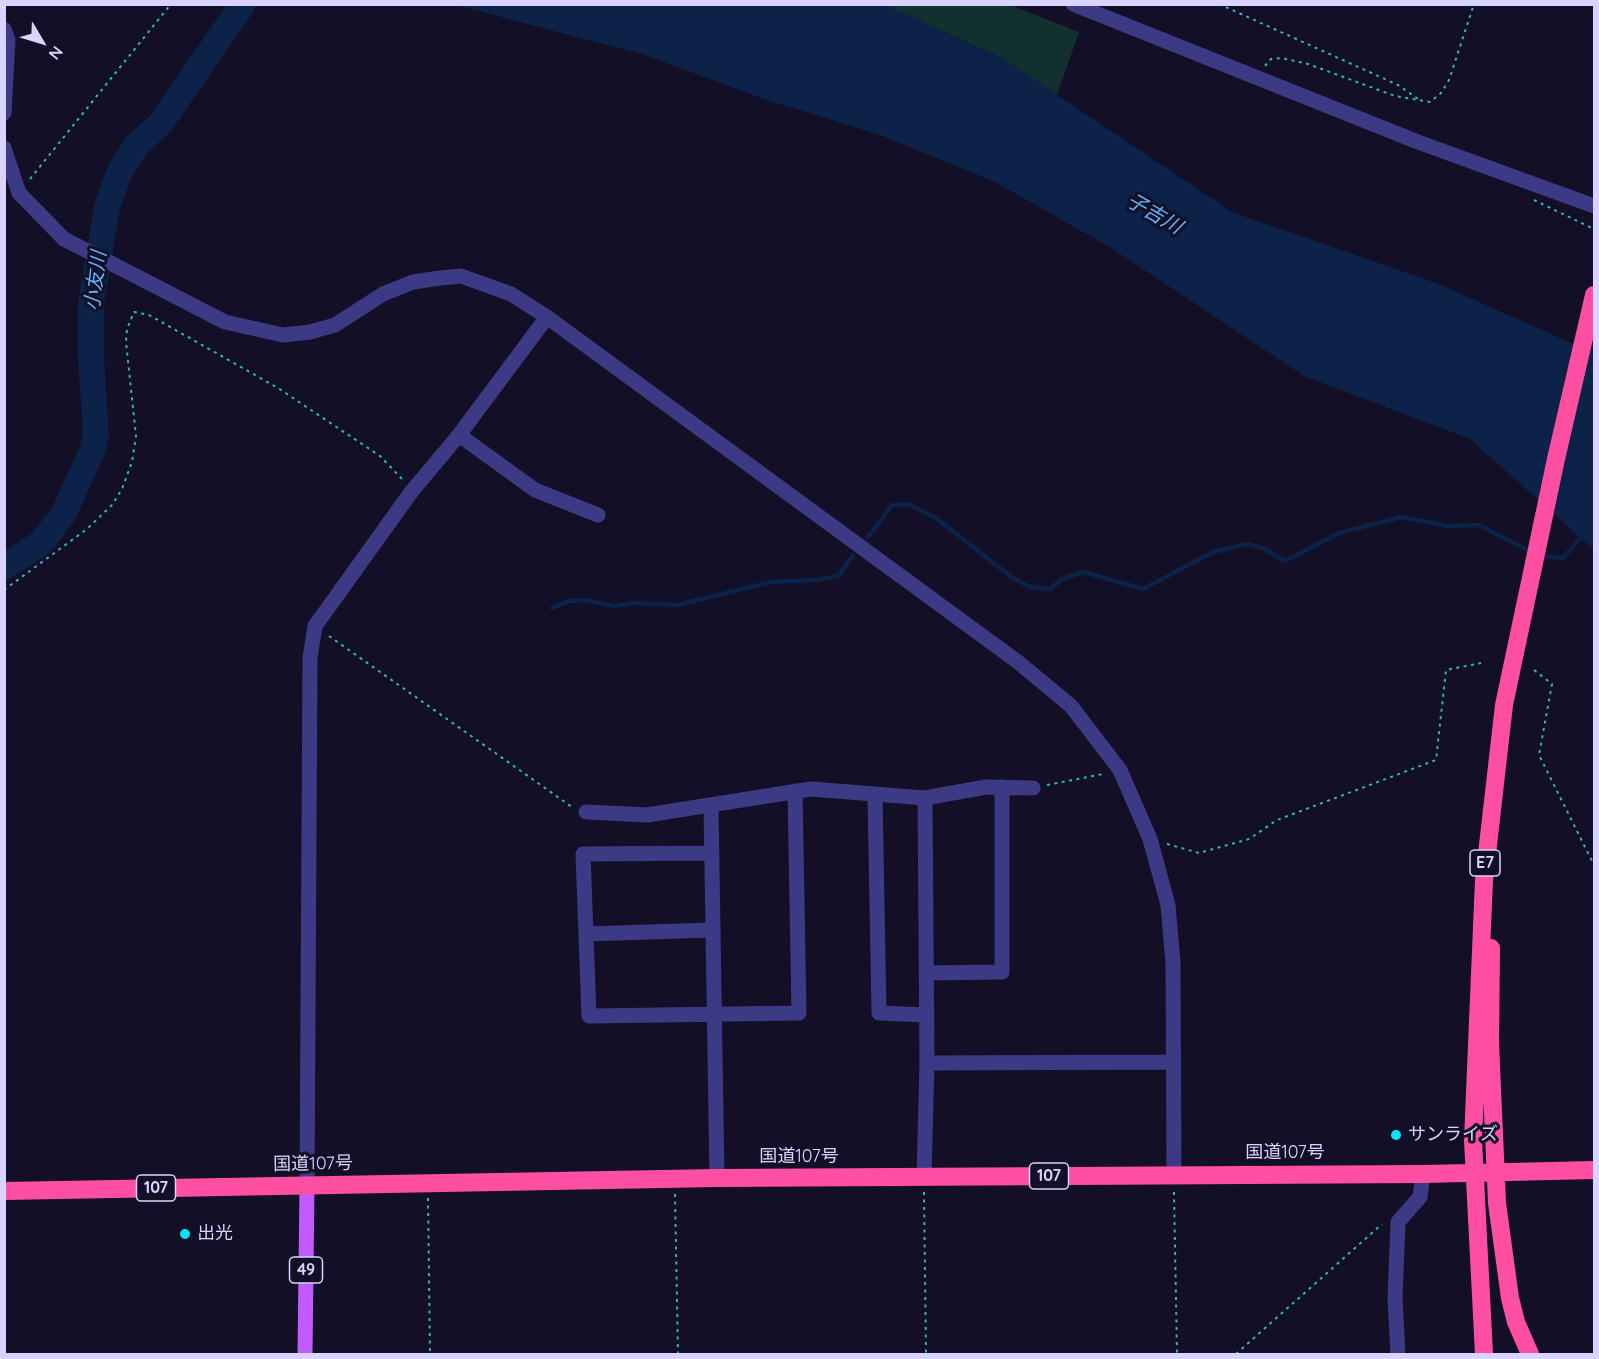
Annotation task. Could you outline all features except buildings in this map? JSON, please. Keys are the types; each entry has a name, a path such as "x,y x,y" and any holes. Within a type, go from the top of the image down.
{"highway":[{"name":"E7","path":"1483,1140 1484,880 1504,705 1594,295"},
{"name":"E7","path":"1483,1140 1490,1043 1492,881 1503,775 1528,589"},
{"path":"1483,1140 1494,1354"},
{"name":"国道107号","path":"4,1191 717,1178 1423,1174 1594,1170"},
{"path":"1477,1354 1485,1204"},
{"path":"1484,1354 1485,1204"},
{"path":"1485,1204 1516,1322 1530,1354"}],"main road":[{"name":"49","path":"305,1354 308,1186"}],"street":[{"path":"1073,4 1256,78 1594,206"},
{"path":"4,29 8,40 4,113"},
{"path":"4,148 12,195 64,239 225,322 283,335 310,332 335,324 383,294 412,282 461,276 511,294 547,316 1018,662 1071,706 1120,770 1150,839 1168,905 1173,963 1174,1174"},
{"path":"308,1186 310,658 315,626 412,491 459,435 547,316"},
{"path":"459,435 535,490 598,515"},
{"path":"586,812 647,815 811,789 875,796 925,798 1002,787 1033,788"},
{"path":"926,973 1002,972 1002,787"},
{"path":"711,853 583,854 588,1016 799,1013 795,791"},
{"path":"875,796 879,1013 927,1015"},
{"path":"924,1177 927,1063 925,798"},
{"path":"711,806 717,1178"},
{"path":"585,934 712,930"},
{"path":"927,1063 1173,1062"},
{"path":"1398,1354 1395,1299 1398,1222 1420,1197 1423,1174"}],"path":[{"path":"12,195 171,4"},
{"path":"1219,4 1398,85 1421,101"},
{"path":"1256,78 1271,59 1282,58 1308,64 1395,96 1430,102 1441,93 1449,80 1474,4"},
{"path":"1522,180 1536,202 1594,229"},
{"path":"4,590 87,529 111,506 122,489 132,462 136,436 126,342 127,329 134,312 149,315 278,388 380,456 412,491"},
{"path":"315,626 567,805 586,812"},
{"path":"1150,839 1199,853 1249,839 1277,820 1436,760 1446,670 1481,663"},
{"path":"1534,670 1552,684 1539,755 1594,865"},
{"path":"1033,788 1120,770"},
{"path":"1174,1174 1177,1354"},
{"path":"924,1177 926,1354"},
{"path":"675,1179 678,1354"},
{"path":"428,1183 430,1354"},
{"path":"1236,1354 1388,1219 1398,1222"}],"green space":[{"path":"884,5 1010,5 1079,32 1057,95 1000,57"}],"water":[{"name":"子吉川","path":"456,5 884,5 1000,57 1232,212 1436,283 1594,353 1594,550 1470,439 1304,376 1111,248 995,182 880,135 761,98 645,55"}],"waterway":[{"name":"小友川","path":"4,567 41,543 64,513 92,451 96,436 91,357 91,303 107,207 119,173 136,146 160,124 243,4"},
{"path":"868,537 892,505 909,504 937,519 1013,578 1030,587 1050,589 1062,579 1083,572 1143,589 1213,552 1248,544 1263,548 1285,561 1339,533 1402,517 1448,526 1479,525 1533,553"},
{"path":"1541,556 1563,558 1584,534"},
{"path":"552,608 569,601 585,600 614,606 635,603 677,605 771,582 817,580 838,576 853,556"}],"place":[{"name":"サンライズ","path":"1396,1135"},
{"name":"出光","path":"185,1234"}]}
